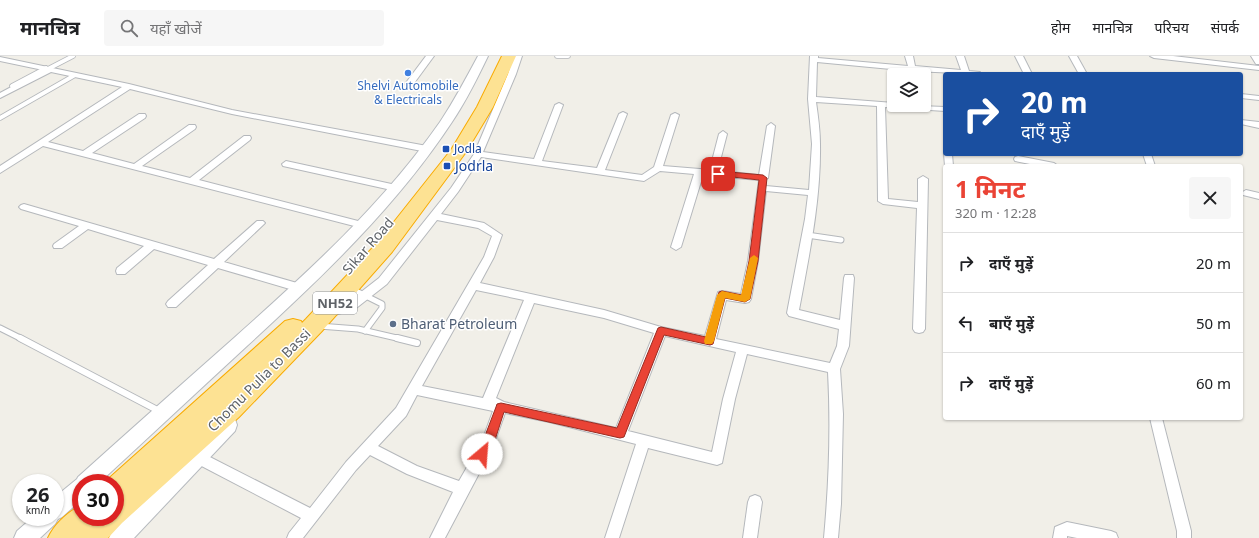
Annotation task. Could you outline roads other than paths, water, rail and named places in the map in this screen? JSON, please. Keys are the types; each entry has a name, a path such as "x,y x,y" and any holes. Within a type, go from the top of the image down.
{"highway":[{"name":"Sikar Road","path":"124,482 291,330 351,267 417,189 455,138 476,105 498,56"},
{"name":"Chomu Pulia to Bassi","path":"124,505 230,410 320,319 357,291 385,247 458,152 485,107 509,56"},
{"path":"62,538 75,526"},
{"path":"88,538 101,526"}],"main road":[{"path":"95,474 300,288 362,225 396,188 427,149 462,97 483,56"},
{"path":"120,538 286,365 289,358 286,354"},
{"path":"64,502 72,495"},
{"path":"25,538 38,526"}],"street":[{"path":"409,84 430,56"},
{"path":"357,291 383,281 456,190 478,154 512,74 518,56"},
{"path":"909,56 912,68"},
{"path":"960,56 966,72"},
{"path":"1020,56 1027,72"},
{"path":"1073,56 1081,72"},
{"path":"1154,56 1259,68"},
{"path":"1255,56 1259,62"},
{"path":"845,326 793,313 813,193 816,144 812,99 814,58 903,68"},
{"path":"0,59 129,86 232,112 427,149"},
{"path":"0,96 48,69"},
{"path":"931,70 952,72"},
{"path":"0,170 129,86"},
{"path":"1243,96 1259,98"},
{"path":"812,99 943,109"},
{"path":"881,104 883,201 922,206"},
{"path":"536,162 559,106"},
{"path":"600,171 623,114"},
{"path":"478,154 644,178 658,168 675,115"},
{"path":"85,154 142,116"},
{"path":"1243,122 1259,125"},
{"path":"710,342 722,295 745,299 753,261 762,183 771,126"},
{"path":"135,167 192,127"},
{"path":"718,174 716,161 723,134"},
{"path":"191,182 247,138"},
{"path":"41,144 362,225"},
{"path":"1018,160 1042,164"},
{"path":"286,164 396,188"},
{"path":"658,168 718,174 813,193"},
{"path":"676,247 699,172"},
{"path":"919,329 922,179"},
{"path":"1246,193 1259,196"},
{"path":"24,207 300,288"},
{"path":"294,538 351,466 402,412 489,257 497,234 481,225 434,216"},
{"path":"172,304 260,223"},
{"path":"58,246 86,226"},
{"path":"121,271 152,245"},
{"path":"831,538 834,504 837,414 834,369 842,346 849,278"},
{"path":"473,284 604,314 661,331 834,369"},
{"path":"501,407 489,400 531,297"},
{"path":"620,434 661,331"},
{"path":"414,389 620,434 717,459 743,348"},
{"path":"437,538 488,443 501,407"},
{"path":"1156,420 1184,531 1184,538"},
{"path":"612,538 644,440"},
{"path":"368,448 412,470 462,489"},
{"path":"197,457 312,516"},
{"path":"750,538 755,502"},
{"path":"1060,538 1060,532 1067,529 1111,538"}],"lane":[{"path":"12,86 73,56"},
{"path":"557,56 568,56"},
{"path":"0,118 75,74"},
{"path":"807,235 842,240"},
{"path":"357,291 382,304 382,308 366,331"},
{"path":"320,319 417,343"},
{"path":"0,328 162,413"}],"place":[{"name":"Shelvi Automobile & Electricals","path":"408,73"},
{"name":"Jodla","path":"446,149"},
{"name":"Jodrla","path":"447,166"},
{"name":"Bharat Petroleum","path":"393,324"}]}
